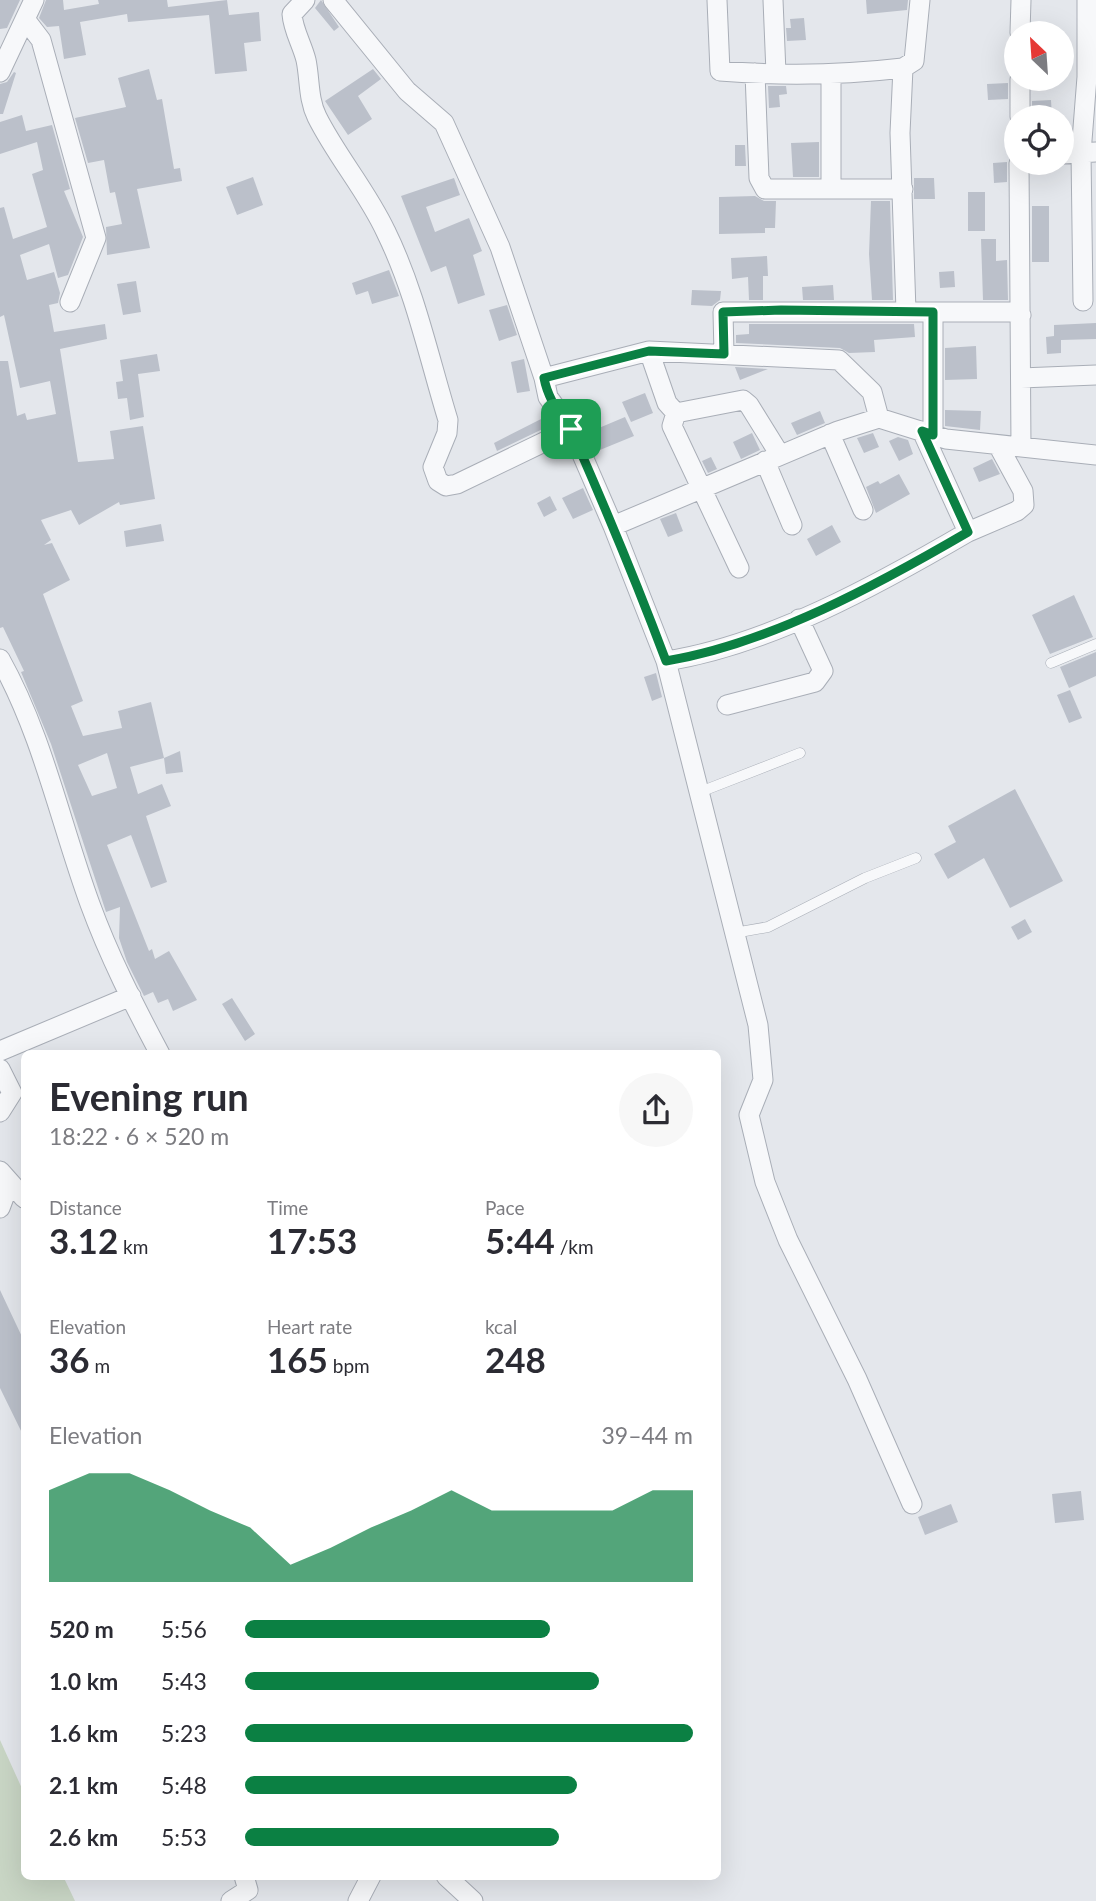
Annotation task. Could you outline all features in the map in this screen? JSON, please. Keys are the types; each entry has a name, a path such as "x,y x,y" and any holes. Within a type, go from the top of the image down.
{"street":[{"path":"0,72 34,0"},
{"path":"304,0 292,14 293,24 306,61 309,91 316,116 369,197 388,234 405,276 448,420 447,433 433,467 438,481 446,486 457,484 571,429"},
{"path":"333,0 407,91 444,123 500,247 548,397 571,429 613,526 666,661 758,1025 763,1080 749,1115 765,1182 788,1240 857,1379 912,1504"},
{"path":"717,0 720,71 831,75 850,70 903,68 914,61 920,0"},
{"path":"773,0 776,72"},
{"path":"1020,21 1021,0"},
{"path":"1083,300 1080,153 1091,103 1087,0"},
{"path":"25,19 41,40 96,238 70,302"},
{"path":"903,68 906,311"},
{"path":"755,73 761,184 765,189 903,188"},
{"path":"831,75 831,189"},
{"path":"1019,175 1021,447"},
{"path":"724,354 723,312 1011,312 1021,315"},
{"path":"933,312 927,433 968,532"},
{"path":"544,378 649,351 839,360 872,392 879,418"},
{"path":"649,351 667,403 676,413"},
{"path":"1021,378 1096,375"},
{"path":"676,413 743,400 749,405 772,458 792,525"},
{"path":"676,413 672,425 739,568"},
{"path":"613,526 830,434 879,418 946,439 1096,455"},
{"path":"830,434 863,510"},
{"path":"666,661 692,657 799,619 923,558 968,532 1017,511 1024,505 1023,491 998,445"},
{"path":"727,705 815,682 820,677 823,671 799,619"},
{"path":"0,659 40,748 91,905 158,1050"},
{"path":"0,1051 131,996"},
{"path":"0,1069 12,1093 0,1112"},
{"path":"5,1177 21,1195"},
{"path":"0,1208 5,1177"},
{"path":"231,1901 248,1890 245,1880"},
{"path":"358,1901 369,1880"},
{"path":"450,1880 472,1901"}],"lane":[{"path":"1051,663 1096,644"},
{"path":"699,792 800,753"},
{"path":"734,933 768,927 865,878 916,858"}],"green space":[{"path":"0,1740 21,1786 21,1880 65,1880 75,1901 0,1901"}],"building":[{"path":"0,0 20,0 7,28 0,29"},
{"path":"46,0 63,0 64,10 99,4 98,0 167,0 168,7 227,0 229,15 259,12 261,41 244,43 247,71 215,74 209,15 128,22 127,14 80,22 86,55 64,59 59,26 47,27 39,18"},
{"path":"321,0 339,27 334,31 315,8"},
{"path":"866,0 908,0 907,10 867,14"},
{"path":"804,18 806,40 787,41 786,28 791,28 790,19"},
{"path":"149,69 157,100 162,99 174,169 180,168 182,181 137,189 150,248 107,255 106,227 122,224 115,192 110,193 104,160 88,163 75,118 126,107 118,78"},
{"path":"373,69 381,79 358,96 372,119 348,135 325,101"},
{"path":"14,72 16,73 3,114 0,114 0,84 7,82"},
{"path":"1004,83 1008,99 988,100 987,84"},
{"path":"768,86 786,86 787,94 779,95 780,107 769,108"},
{"path":"1051,100 1051,105 1032,105 1032,101"},
{"path":"22,115 26,131 52,125 70,189 64,191 83,237 68,275 58,278 49,244 20,255 27,280 54,272 60,293 58,303 49,305 54,332 105,324 107,339 60,349 78,462 114,459 110,431 143,426 155,499 120,505 119,502 79,525 71,510 41,520 51,540 44,545 52,543 70,580 43,594 83,701 71,706 83,736 122,728 118,711 151,702 164,758 130,767 138,794 162,784 171,806 146,816 167,882 151,888 131,835 107,845 149,951 152,949 155,959 169,951 197,1000 173,1011 168,999 158,1003 153,992 144,996 127,962 119,938 120,907 106,912 51,744 21,672 24,671 3,627 0,628 0,361 8,361 17,416 25,413 27,420 56,414 50,381 20,388 4,315 0,317 0,208 4,207 13,239 47,227 32,174 43,170 37,142 0,154 0,122","holes":["107,753 117,788 92,796 78,765"]},
{"path":"819,142 819,177 793,177 791,143"},
{"path":"735,145 745,145 746,166 735,166"},
{"path":"1004,162 1007,182 994,183 993,163"},
{"path":"253,177 263,205 237,215 226,187"},
{"path":"454,178 460,195 426,207 435,232 469,218 482,251 473,255 485,295 458,304 446,266 431,272 401,196"},
{"path":"914,178 934,178 935,199 914,199"},
{"path":"968,192 985,192 985,231 968,231"},
{"path":"755,196 764,201 776,201 775,228 765,228 765,233 719,234 719,197"},
{"path":"871,201 890,201 893,300 872,300 869,254"},
{"path":"1032,206 1049,206 1049,262 1032,262"},
{"path":"981,239 996,239 996,261 1007,260 1008,300 983,300"},
{"path":"767,256 768,276 763,276 763,300 749,300 748,277 732,279 731,258"},
{"path":"389,270 399,296 372,304 368,291 356,295 352,283"},
{"path":"954,271 955,287 940,288 939,272"},
{"path":"136,281 141,312 123,315 117,284"},
{"path":"833,285 834,300 803,300 802,287"},
{"path":"692,290 721,291 720,300 712,306 691,305"},
{"path":"507,305 517,335 499,341 489,310"},
{"path":"1096,323 1096,339 1061,340 1061,353 1047,354 1046,337 1054,336 1054,325"},
{"path":"749,324 914,324 915,337 874,340 875,352 849,353 840,348 736,343 736,335 749,334"},
{"path":"976,346 977,379 945,380 945,348"},
{"path":"157,354 160,371 138,374 144,417 130,420 127,398 118,399 116,382 123,381 120,360"},
{"path":"524,359 530,391 517,393 511,362"},
{"path":"735,367 768,369 740,380"},
{"path":"645,393 653,413 631,422 622,402"},
{"path":"945,410 981,411 980,430 945,426"},
{"path":"820,411 825,423 797,435 791,423"},
{"path":"547,416 553,424 497,451 494,443"},
{"path":"625,417 634,436 595,452 587,433"},
{"path":"752,433 760,450 741,459 733,442"},
{"path":"873,433 879,447 864,453 857,438"},
{"path":"898,437 908,440 913,454 899,461 889,441"},
{"path":"711,457 717,469 708,473 702,461"},
{"path":"992,459 1000,474 979,482 973,468"},
{"path":"899,474 910,494 876,513 866,487 878,481 880,484"},
{"path":"583,488 593,510 573,519 562,498"},
{"path":"550,496 557,510 544,517 537,503"},
{"path":"676,513 683,531 668,537 660,519"},
{"path":"161,524 164,541 126,547 124,531"},
{"path":"832,525 841,542 816,556 807,539"},
{"path":"1074,595 1093,637 1050,654 1032,615"},
{"path":"1096,652 1096,676 1069,688 1060,667"},
{"path":"656,673 662,697 652,701 644,677"},
{"path":"1070,690 1082,718 1069,723 1057,695"},
{"path":"180,751 183,772 166,774 164,758"},
{"path":"1015,789 1063,881 1010,908 984,858 948,879 934,854 956,842 948,826"},
{"path":"1025,919 1032,932 1018,940 1011,927"},
{"path":"232,998 255,1034 245,1041 222,1004"},
{"path":"0,1290 21,1335 21,1431 0,1388"},
{"path":"1081,1491 1084,1520 1055,1523 1052,1494"},
{"path":"951,1504 958,1522 925,1535 918,1517"}],"route":[{"path":"723,312 933,312 933,435 922,431 968,532 815,613 764,634 692,657 666,661 625,554 571,429 548,397 544,378 649,351 724,354 723,312"}]}
